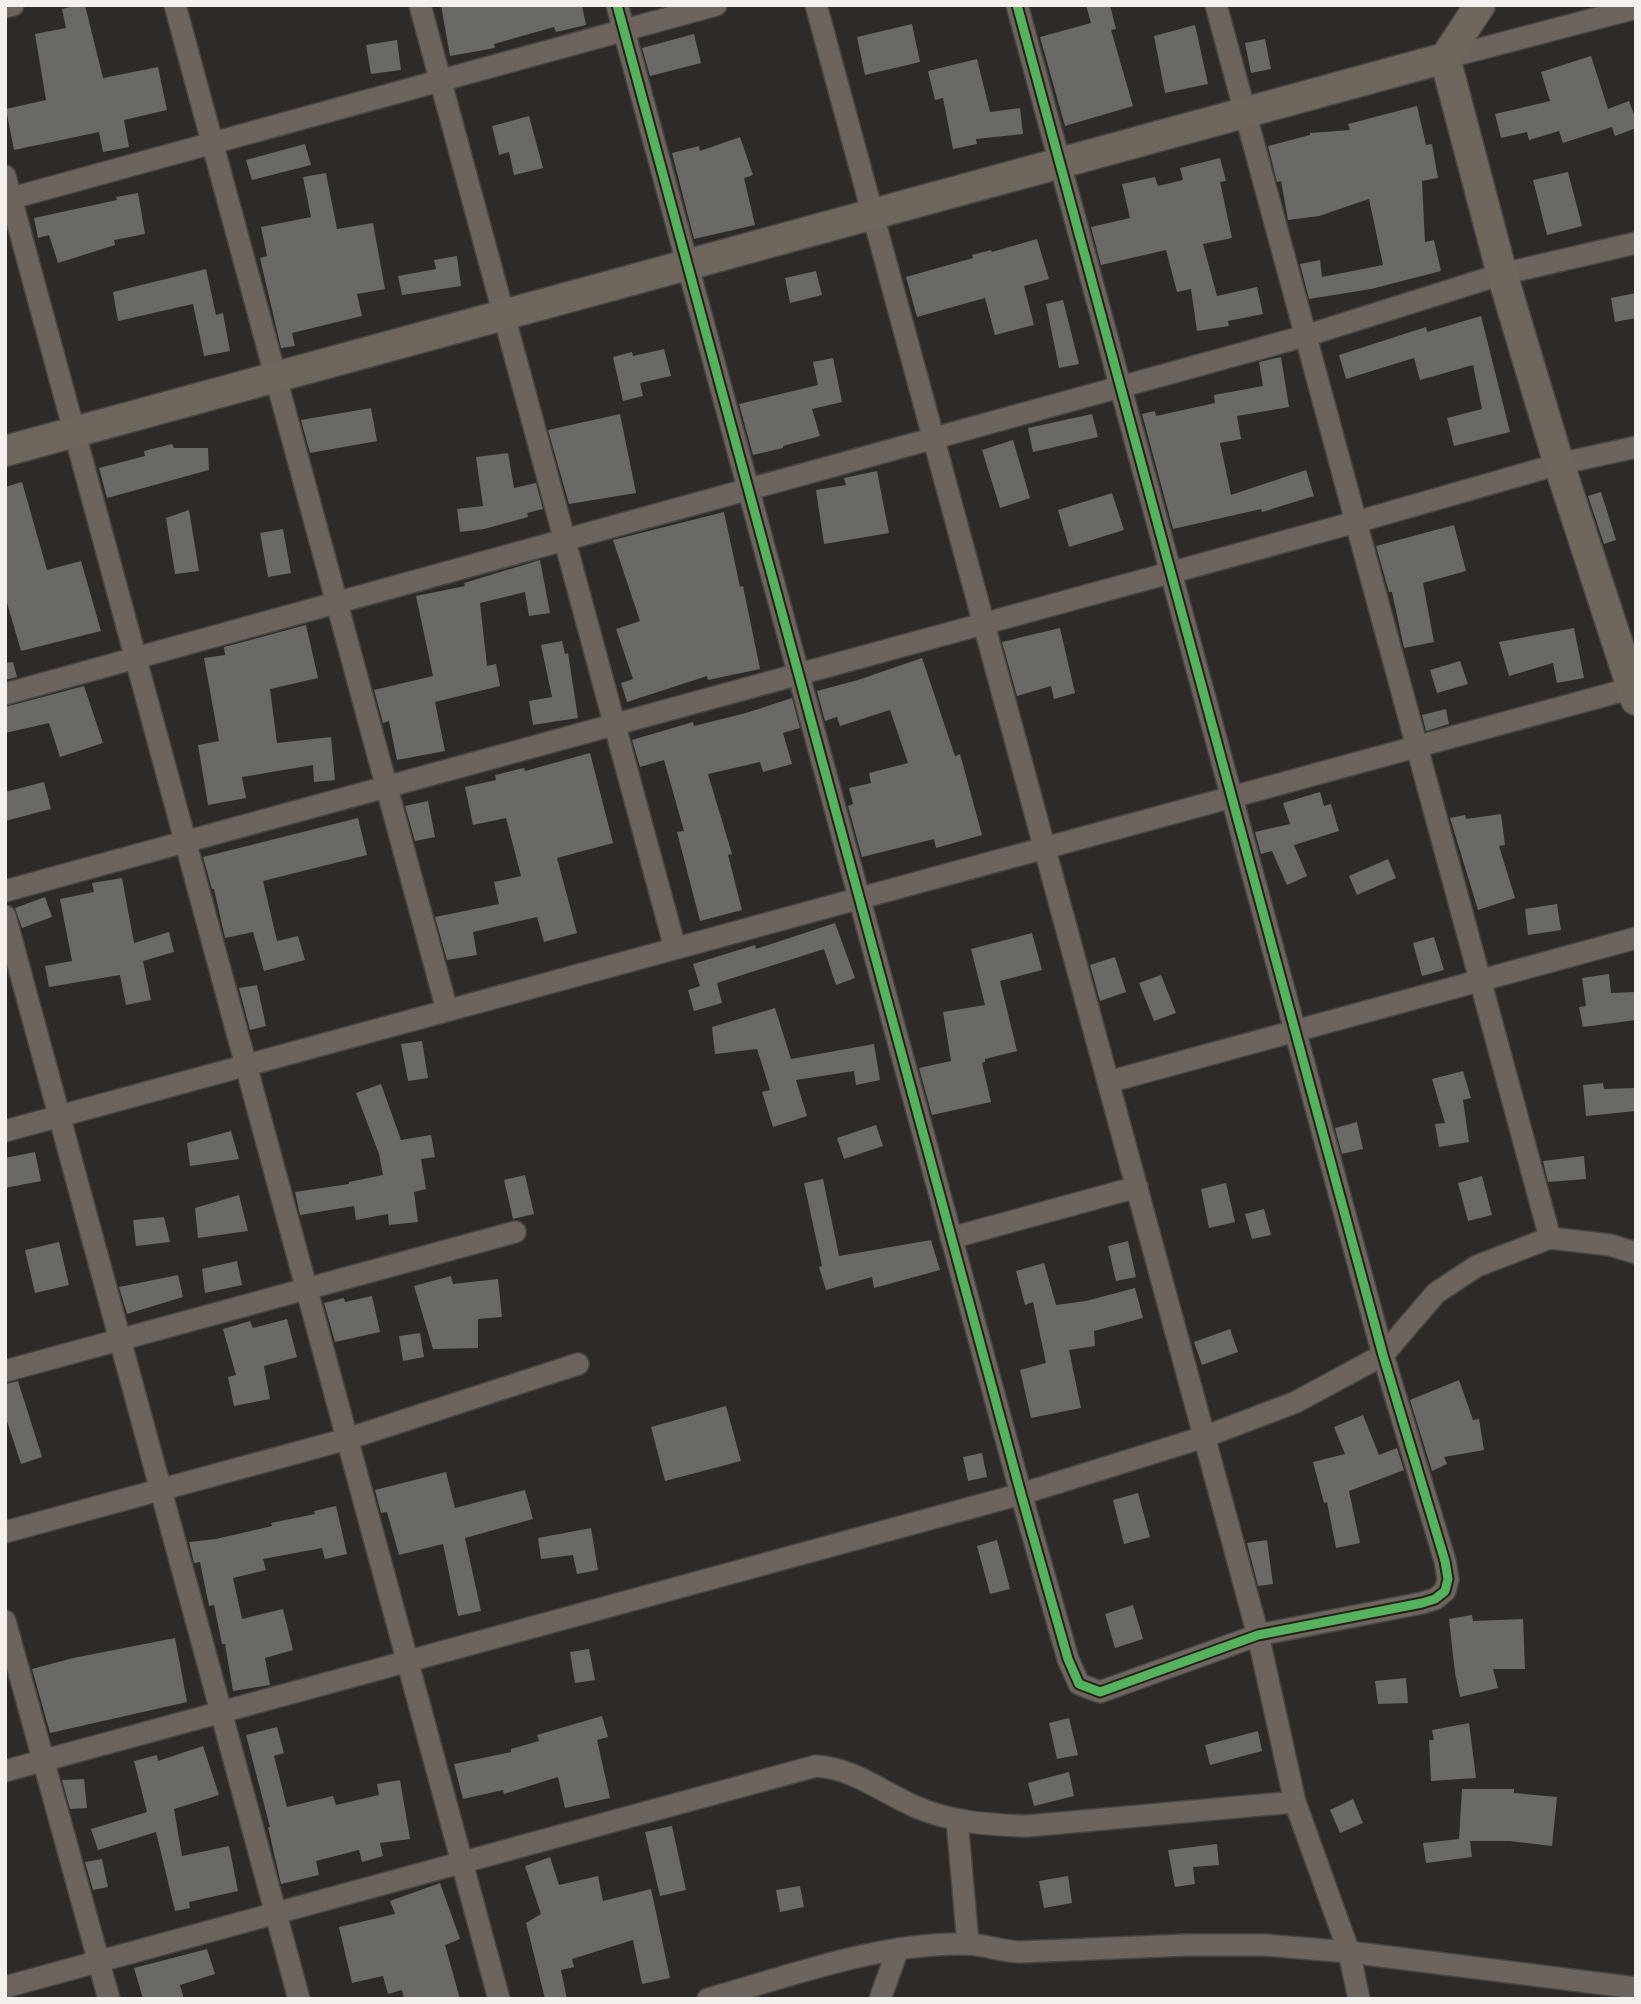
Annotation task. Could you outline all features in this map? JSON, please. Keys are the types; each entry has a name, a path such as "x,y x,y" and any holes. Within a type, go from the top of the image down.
{"main road":[{"path":"5,451 1446,58 1480,5"},
{"path":"1446,58 1502,274 1559,464 1634,692"}],"street":[{"path":"5,7 13,5"},
{"path":"175,5 447,1010"},
{"path":"420,5 675,948"},
{"path":"617,5 1068,1660 1079,1684 1100,1692 1258,1635 1435,1599 1445,1591 1448,1578 1383,1356 1017,5"},
{"path":"8,199 716,5"},
{"path":"816,5 1258,1635 1295,1802 1349,1952 1359,1999"},
{"path":"1216,5 1550,1238"},
{"path":"1446,58 1636,8"},
{"path":"5,176 8,199 75,432 499,1999"},
{"path":"5,694 1306,336 1502,274 1636,243"},
{"path":"5,891 1356,522 1559,464 1636,447"},
{"path":"5,1131 1416,745 1634,692"},
{"path":"5,916 299,1999"},
{"path":"1108,1082 1636,938"},
{"path":"951,1238 1137,1187"},
{"path":"5,1371 515,1232"},
{"path":"5,1771 1021,1494 1204,1437 1296,1402 1383,1356 1436,1293 1477,1266 1550,1238 1610,1244 1636,1253"},
{"path":"5,1532 347,1439 579,1364"},
{"path":"5,1621 109,1999"},
{"path":"5,1987 816,1766 836,1767 916,1807 957,1820 994,1826 1027,1826 1295,1802"},
{"path":"957,1820 968,1944"},
{"path":"708,1999 864,1956 968,1944 996,1951 1019,1952 1264,1945 1349,1952 1636,1989"},
{"path":"880,1999 898,1950"}],"building":[{"path":"85,5 103,78 158,67 167,110 124,120 129,147 103,152 99,132 14,150 6,109 46,100 35,34 66,28 62,9"},
{"path":"441,5 582,5 586,25 556,32 554,27 494,44 495,48 450,56"},
{"path":"1086,5 1110,5 1116,29 1111,30 1133,106 1065,126 1040,37 1091,23"},
{"path":"912,24 920,62 865,75 857,37"},
{"path":"1195,25 1208,84 1165,93 1154,36"},
{"path":"694,34 701,63 650,76 642,48"},
{"path":"1265,39 1271,69 1251,73 1245,43"},
{"path":"397,40 401,70 371,74 366,45"},
{"path":"1591,56 1608,109 1629,101 1636,128 1615,136 1612,127 1563,143 1559,131 1529,140 1527,132 1501,138 1495,114 1550,101 1541,72"},
{"path":"977,59 990,112 1020,108 1023,134 976,139 977,144 953,149 943,98 935,100 928,71"},
{"path":"1417,106 1426,145 1432,144 1438,178 1422,181 1425,242 1434,240 1441,271 1371,289 1309,299 1300,264 1320,260 1322,277 1383,265 1369,199 1319,216 1288,220 1281,181 1277,182 1268,146 1310,133 1350,130 1348,124"},
{"path":"529,116 543,168 514,175 509,152 499,155 492,126"},
{"path":"740,137 753,175 744,178 755,225 694,239 672,153 699,146 700,151"},
{"path":"305,144 311,165 252,180 246,160"},
{"path":"1220,158 1226,181 1220,182 1232,238 1203,244 1217,296 1257,287 1263,314 1228,321 1229,326 1197,331 1191,289 1177,292 1166,250 1101,265 1091,227 1130,218 1122,184 1155,177 1158,186 1183,180 1180,168"},
{"path":"1568,172 1582,226 1547,235 1533,180"},
{"path":"326,173 337,229 373,223 385,289 357,294 362,316 292,333 295,346 281,348 260,258 267,256 261,227 311,217 303,177"},
{"path":"138,193 145,234 114,240 115,245 58,263 49,235 38,238 34,218"},
{"path":"1037,239 1049,279 1024,286 1034,325 995,335 985,298 917,317 906,277 973,258 972,255"},
{"path":"457,256 461,286 402,295 398,276 436,269 434,260"},
{"path":"206,269 216,315 223,313 230,351 204,356 193,304 118,321 113,292"},
{"path":"816,271 822,295 790,303 785,278"},
{"path":"1636,293 1636,318 1615,322 1611,298"},
{"path":"1063,300 1079,364 1059,368 1046,304"},
{"path":"1481,316 1510,432 1454,446 1447,418 1482,409 1473,365 1420,380 1414,358 1346,379 1339,355 1426,327 1427,332"},
{"path":"664,349 671,376 640,383 643,396 623,401 613,357 632,352 633,356"},
{"path":"1281,357 1289,407 1237,416 1241,439 1220,443 1231,495 1306,470 1314,496 1262,512 1261,509 1173,529 1142,414 1155,411 1156,416 1215,403 1214,395 1263,386 1259,362"},
{"path":"833,358 842,402 812,409 820,436 753,455 739,404 818,385 813,362"},
{"path":"371,408 377,441 310,453 301,420"},
{"path":"620,414 636,493 569,504 548,430"},
{"path":"1092,414 1098,437 1033,452 1028,428"},
{"path":"1013,440 1030,498 1000,508 982,450"},
{"path":"172,444 174,448 208,448 209,470 107,498 99,468 145,456 144,451"},
{"path":"508,453 514,488 536,483 543,509 527,513 528,517 484,529 460,532 457,509 483,506 476,457"},
{"path":"877,471 889,533 824,544 816,490 846,485 844,478"},
{"path":"22,482 47,570 81,561 101,631 21,651 5,596 5,487"},
{"path":"1601,492 1616,540 1604,544 1588,496"},
{"path":"1112,493 1124,530 1069,547 1058,510"},
{"path":"189,510 199,571 175,574 166,518"},
{"path":"724,512 760,669 708,680 707,676 627,702 621,683 633,679 616,629 640,621 613,540"},
{"path":"1454,525 1466,571 1423,583 1434,642 1404,648 1392,592 1389,592 1376,546"},
{"path":"283,529 291,573 268,577 260,533"},
{"path":"540,560 550,613 529,616 525,592 480,603 487,666 496,664 500,686 435,702 445,751 397,760 389,721 383,723 374,690 433,676 416,596 465,586 464,583"},
{"path":"306,625 318,678 270,689 277,743 331,737 335,780 314,782 313,765 242,777 246,798 208,805 198,745 219,741 204,658 225,655 224,647"},
{"path":"1060,628 1075,693 1054,699 1051,686 1017,696 1002,642"},
{"path":"1574,628 1584,678 1557,683 1553,663 1509,676 1499,642"},
{"path":"562,641 565,654 568,653 578,718 533,725 529,701 552,697 541,645"},
{"path":"922,658 955,756 960,754 982,835 936,848 934,839 862,857 848,806 853,804 849,788 871,783 869,773 908,763 890,710 840,726 837,717 825,721 817,691"},
{"path":"1460,661 1468,684 1437,693 1430,670"},
{"path":"13,662 17,677 5,680 5,663"},
{"path":"84,686 103,743 60,757 49,723 5,733 5,707"},
{"path":"792,698 800,728 783,733 792,764 763,772 760,762 708,774 732,854 728,855 742,910 700,921 677,832 684,831 664,760 640,767 632,740 693,722 694,726 746,713"},
{"path":"1446,709 1449,724 1426,731 1422,715"},
{"path":"590,753 613,843 557,858 577,933 544,942 537,917 473,932 477,955 447,960 435,917 499,904 494,882 521,876 506,818 473,825 465,787 496,780 495,775 524,768 525,771"},
{"path":"44,782 51,809 5,821 5,792"},
{"path":"1320,792 1324,806 1331,804 1339,831 1294,845 1307,876 1287,885 1272,851 1261,854 1255,832 1290,824 1283,803"},
{"path":"428,801 435,837 415,841 405,806"},
{"path":"1501,814 1505,845 1499,846 1515,898 1478,910 1450,818 1465,815 1466,819"},
{"path":"358,818 367,855 263,881 277,941 298,936 305,960 264,971 253,932 225,938 214,889 203,857"},
{"path":"1388,859 1396,878 1357,895 1349,876"},
{"path":"122,878 134,943 169,932 174,952 143,961 151,1000 126,1005 120,975 49,987 45,966 72,961 60,899 94,892 92,883"},
{"path":"45,897 52,917 22,928 15,908"},
{"path":"1557,904 1561,930 1528,935 1525,909"},
{"path":"835,923 855,978 836,985 824,949 717,983 722,1003 694,1011 688,990 700,986 693,964 755,945 756,949"},
{"path":"1032,933 1042,970 1000,981 1017,1051 985,1059 982,1063 991,1102 932,1115 919,1068 951,1061 943,1012 985,1005 971,949"},
{"path":"1434,937 1444,970 1422,976 1413,943"},
{"path":"1115,957 1126,992 1100,1001 1090,965"},
{"path":"1609,974 1611,993 1636,992 1636,1020 1583,1027 1579,1007 1586,1006 1582,978"},
{"path":"1161,975 1176,1013 1154,1021 1139,983"},
{"path":"257,985 266,1026 250,1030 239,988"},
{"path":"775,1008 791,1059 874,1044 880,1080 856,1085 854,1071 796,1080 807,1116 773,1127 762,1092 770,1090 757,1049 715,1054 712,1027"},
{"path":"422,1041 428,1078 408,1081 401,1044"},
{"path":"1463,1071 1471,1098 1463,1100 1469,1142 1439,1147 1435,1124 1445,1123 1432,1079"},
{"path":"1603,1083 1604,1089 1636,1088 1636,1111 1586,1116 1583,1085"},
{"path":"381,1084 401,1140 431,1135 435,1157 421,1159 426,1189 414,1192 418,1222 389,1225 388,1214 356,1220 354,1206 300,1215 295,1192 349,1184 383,1175 379,1154 356,1093"},
{"path":"1357,1122 1363,1149 1342,1154 1335,1128"},
{"path":"876,1125 883,1146 844,1159 837,1138"},
{"path":"231,1131 239,1159 190,1166 187,1143"},
{"path":"35,1152 41,1181 5,1188 5,1158"},
{"path":"1584,1156 1586,1179 1548,1182 1543,1161"},
{"path":"525,1175 534,1214 513,1219 504,1180"},
{"path":"1482,1176 1492,1215 1468,1221 1458,1183"},
{"path":"823,1179 839,1256 931,1240 940,1270 874,1288 872,1277 826,1290 819,1267 822,1266 804,1183"},
{"path":"1226,1183 1235,1222 1209,1228 1201,1189"},
{"path":"239,1195 248,1231 198,1238 195,1208"},
{"path":"1264,1209 1271,1235 1252,1239 1245,1214"},
{"path":"164,1217 170,1242 136,1246 133,1220"},
{"path":"1128,1241 1136,1277 1116,1281 1108,1246"},
{"path":"59,1242 69,1285 35,1293 25,1250"},
{"path":"237,1261 242,1285 205,1293 202,1269"},
{"path":"1044,1263 1056,1305 1086,1301 1135,1288 1143,1318 1094,1331 1095,1346 1069,1350 1081,1408 1031,1418 1020,1370 1046,1363 1033,1302 1025,1305 1016,1271"},
{"path":"178,1275 183,1297 127,1314 119,1287"},
{"path":"451,1276 453,1284 498,1279 502,1317 478,1319 478,1348 433,1349 414,1286"},
{"path":"372,1296 380,1332 335,1342 324,1303"},
{"path":"287,1319 297,1357 264,1366 270,1399 234,1406 228,1377 236,1375 223,1329 250,1321 253,1328"},
{"path":"1230,1329 1238,1352 1202,1365 1194,1342"},
{"path":"420,1333 424,1357 403,1361 399,1336"},
{"path":"1459,1380 1473,1420 1479,1419 1484,1450 1444,1457 1447,1464 1432,1471 1410,1400"},
{"path":"18,1381 42,1457 21,1464 5,1415 5,1384"},
{"path":"726,1406 741,1461 665,1481 651,1427"},
{"path":"1363,1415 1379,1455 1397,1448 1404,1470 1349,1491 1360,1543 1336,1548 1327,1502 1324,1503 1313,1462 1345,1454 1334,1427"},
{"path":"982,1453 987,1477 968,1481 963,1457"},
{"path":"446,1472 455,1508 525,1490 533,1519 465,1538 481,1611 458,1616 443,1544 399,1555 387,1512 381,1513 375,1490"},
{"path":"1138,1493 1150,1537 1124,1544 1113,1500"},
{"path":"336,1506 347,1554 325,1559 322,1548 263,1559 266,1570 233,1578 242,1619 283,1609 293,1650 265,1658 270,1685 233,1691 225,1644 222,1644 214,1605 209,1606 200,1562 194,1563 189,1542 216,1539 272,1526 271,1523 315,1514 314,1511"},
{"path":"591,1528 598,1570 577,1574 573,1555 541,1559 538,1538"},
{"path":"997,1540 1010,1589 990,1594 977,1546"},
{"path":"1267,1540 1273,1584 1258,1586 1247,1543"},
{"path":"1133,1605 1143,1639 1115,1648 1105,1614"},
{"path":"1472,1615 1473,1621 1523,1619 1525,1669 1493,1669 1498,1688 1460,1697 1449,1619"},
{"path":"175,1638 187,1702 50,1733 32,1669"},
{"path":"589,1649 595,1680 575,1683 570,1652"},
{"path":"1406,1678 1408,1703 1378,1704 1375,1681"},
{"path":"602,1716 608,1737 597,1740 610,1798 565,1808 558,1777 504,1794 503,1790 463,1799 454,1764 511,1752 511,1749 539,1741 537,1735"},
{"path":"1069,1718 1078,1755 1057,1759 1049,1723"},
{"path":"1469,1723 1476,1778 1431,1781 1429,1740 1434,1740 1432,1730"},
{"path":"277,1727 284,1753 274,1756 287,1807 333,1796 336,1805 379,1795 377,1784 400,1780 410,1839 380,1843 383,1856 362,1862 359,1850 316,1861 319,1875 281,1884 270,1827 246,1735"},
{"path":"1258,1731 1262,1751 1210,1765 1205,1745"},
{"path":"203,1746 219,1795 174,1809 182,1856 229,1846 238,1891 189,1902 190,1908 175,1911 156,1832 98,1850 91,1829 147,1812 134,1761 157,1755 158,1761"},
{"path":"1069,1772 1074,1796 1034,1806 1028,1783"},
{"path":"84,1779 87,1808 70,1809 62,1780"},
{"path":"1462,1789 1514,1789 1514,1793 1557,1797 1552,1846 1509,1841 1470,1841 1472,1857 1426,1863 1423,1843 1459,1839"},
{"path":"1353,1799 1363,1823 1340,1833 1330,1810"},
{"path":"672,1826 686,1890 660,1896 645,1832"},
{"path":"1217,1844 1219,1865 1193,1867 1195,1884 1175,1887 1168,1850"},
{"path":"550,1857 559,1885 598,1876 603,1901 651,1889 670,1978 642,1984 633,1940 572,1959 574,1967 561,1970 567,1999 545,1999 526,1923 541,1914 525,1866"},
{"path":"102,1859 108,1887 93,1890 85,1862"},
{"path":"1068,1876 1072,1903 1044,1908 1039,1881"},
{"path":"440,1883 460,1939 445,1945 460,1999 404,1999 402,1990 388,1994 383,1976 352,1983 339,1927 395,1914 390,1901"},
{"path":"800,1886 804,1907 780,1912 776,1890"},
{"path":"207,1949 215,1974 180,1985 184,1999 143,1999 134,1968"}],"cycle path":[{"path":"617,5 1068,1659 1079,1684 1100,1692 1258,1635 1435,1599 1445,1591 1448,1579 1445,1561 1383,1355 1017,5"}]}
